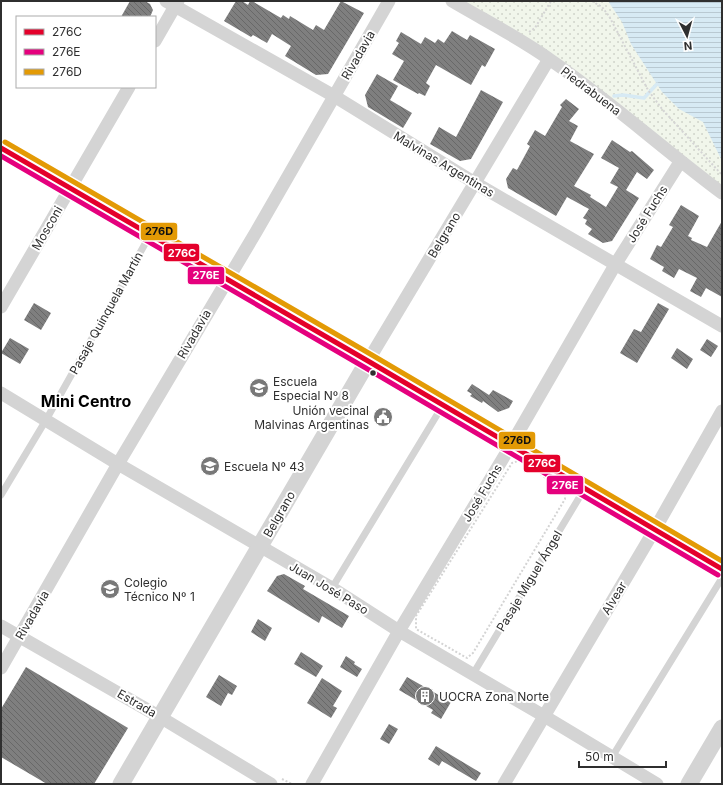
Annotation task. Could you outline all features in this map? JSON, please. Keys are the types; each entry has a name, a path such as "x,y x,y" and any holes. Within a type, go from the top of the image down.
{"street":[{"name":"Rivadavia","path":"1,668 118,464 226,280 256,232 389,1"},
{"name":"Piedrabuena","path":"452,1 549,59 655,139 680,162 722,193"},
{"name":"Malvinas Argentinas","path":"173,3 334,96 475,183 722,326"},
{"path":"156,39 173,3"},
{"name":"Belgrano","path":"121,784 368,361 549,59"},
{"name":"Mosconi","path":"1,307 128,88"},
{"path":"1,148 722,569"},
{"name":"José Fuchs","path":"312,784 399,631 511,445 615,265 680,162"},
{"name":"Juan José Paso","path":"1,393 118,464 332,588 399,631 657,784"},
{"name":"Alvear","path":"504,784 655,529 722,411"},
{"name":"Estrada","path":"1,626 160,717 271,784"},
{"path":"689,784 722,728"}],"lane":[{"name":"Pasaje Quinquela Martín","path":"1,495 46,420 150,235"},
{"path":"332,588 443,405"},
{"name":"Pasaje Miguel Ángel","path":"473,674 585,488"},
{"path":"612,757 722,578"}],"path":[{"path":"516,38 535,28 551,1"},
{"path":"592,1 602,8 611,20 648,90 722,175"},
{"path":"521,460 565,492 566,499 473,653 467,658 416,629 416,616 512,463 521,460"}],"shaded area":[{"path":"452,1 722,1 722,193 549,59"}],"water":[{"path":"608,1 722,1 722,161 703,122 679,109 662,92 631,44 622,22"}],"building":[{"path":"130,1 145,1 150,4 153,10 150,16 122,16"},
{"path":"236,1 242,1 248,5 250,1 252,1 281,18 283,15 289,19 290,16 313,30 316,25 324,30 341,1 364,13 328,74 316,75 285,56 291,46 272,34 267,43 253,35 251,37 224,21"},
{"path":"452,31 467,40 470,35 495,49 485,67 482,65 471,85 436,65 426,83 430,86 425,96 419,93 418,94 393,80 404,61 392,54 399,43 396,41 401,32 421,44 425,37 435,43 438,39 444,43"},
{"path":"377,74 398,86 390,100 412,113 403,128 368,107 365,95"},
{"path":"481,90 503,102 471,159 460,161 430,144 439,127 456,137"},
{"path":"566,99 579,109 569,121 578,126 570,141 594,154 574,186 591,195 590,197 606,207 618,187 610,183 619,168 601,158 612,140 630,152 632,151 654,170 647,179 637,172 626,190 639,198 612,241 603,243 588,234 592,229 585,224 587,220 583,218 589,209 567,197 556,216 508,188 506,179 513,168 517,170 530,146 527,144 535,130 545,136 562,107 560,105"},
{"path":"681,205 699,216 688,236 692,238 691,240 707,247 722,221 722,297 706,288 701,297 690,291 697,278 679,269 674,278 662,271 664,267 650,259 657,245 661,247 673,227 669,225"},
{"path":"34,303 51,313 41,330 24,320"},
{"path":"658,303 669,309 637,363 620,353 634,329 641,332"},
{"path":"10,338 29,349 20,364 1,353"},
{"path":"707,339 718,346 711,357 700,350"},
{"path":"677,348 693,359 687,369 671,358"},
{"path":"472,384 489,395 493,390 513,401 509,408 498,412 483,401 482,403 470,396 472,394 467,391"},
{"path":"284,574 305,586 303,589 349,616 342,628 322,616 319,623 267,591 277,576"},
{"path":"258,619 272,628 265,641 251,632"},
{"path":"301,652 323,666 316,677 294,664"},
{"path":"346,656 362,669 357,677 340,667"},
{"path":"26,667 128,728 94,784 47,784 1,757 1,709"},
{"path":"219,675 237,686 232,695 228,693 221,706 206,697"},
{"name":"UOCRA Zona Norte","path":"407,677 451,702 441,719 431,713 433,710 399,690"},
{"path":"322,678 342,691 333,706 337,708 331,718 307,703"},
{"path":"389,724 398,729 389,744 380,739"},
{"path":"436,746 481,773 476,781 442,761 439,766 428,759"}],"waterway":[{"path":"614,96 623,95 644,98 657,84"}],"transit line":[{"name":"276D","path":"5,142 372,355 722,561"},
{"name":"276C","path":"1,148 722,569"},
{"name":"276E","path":"1,156 718,575"}],"place":[{"name":"Escuela Especial Nº 8","path":"259,388"},
{"name":"Unión vecinal Malvinas Argentinas","path":"383,417"},
{"name":"Escuela Nº 43","path":"210,466"},
{"name":"Colegio Técnico Nº 1","path":"110,589"},
{"name":"UOCRA Zona Norte","path":"425,696"}],"district":[{"name":"Mini Centro","path":"86,401"}]}
